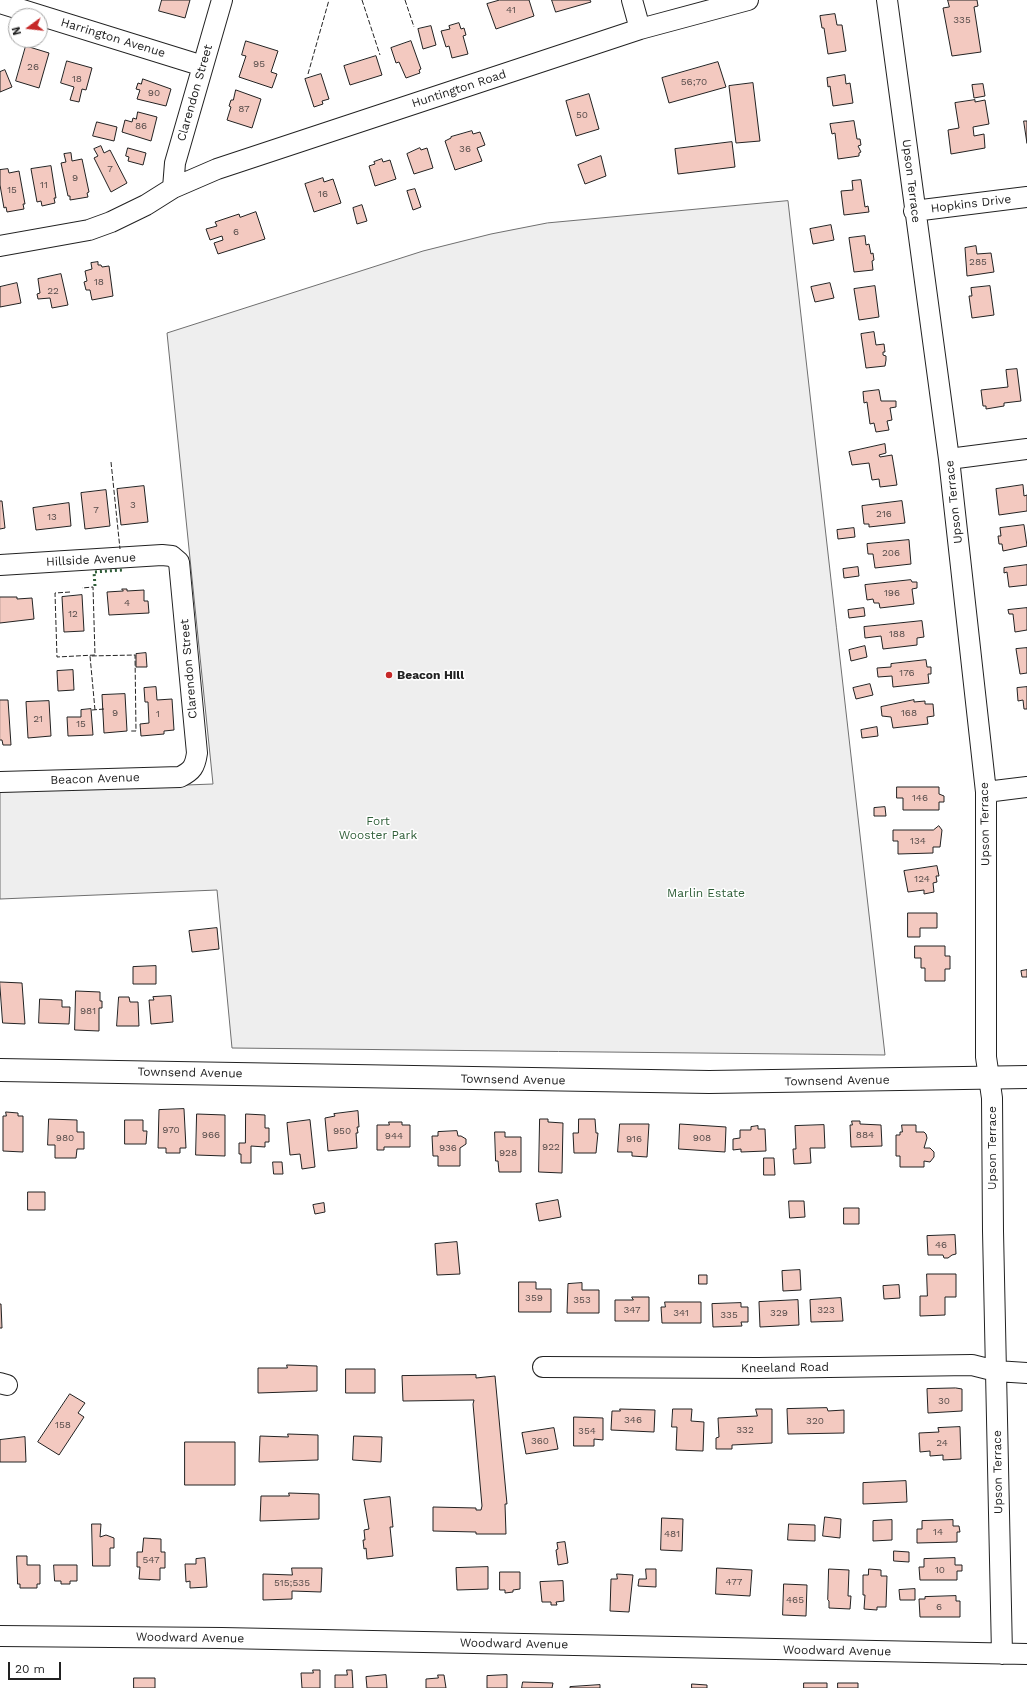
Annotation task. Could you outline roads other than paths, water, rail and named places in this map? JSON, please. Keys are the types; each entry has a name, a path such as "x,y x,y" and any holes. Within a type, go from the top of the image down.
{"main road":[{"name":"Townsend Avenue","path":"0,1070 709,1082 1027,1077"}],"street":[{"name":"Clarendon Street","path":"173,188 175,163 222,0"},
{"path":"632,0 640,29"},
{"name":"Huntington Road","path":"0,246 89,230 111,222 142,207 173,188 217,169 640,29 748,0"},
{"name":"Upson Terrace","path":"887,0 914,211 949,459 986,792 986,1057 992,1098 1002,1654"},
{"name":"Harrington Avenue","path":"0,3 203,66"},
{"name":"Hopkins Drive","path":"914,211 1027,197"},
{"path":"949,459 1027,449"},
{"name":"Hillside Avenue","path":"0,565 162,555 172,556 180,562"},
{"name":"Clarendon Street","path":"180,562 197,753 195,766 189,772"},
{"name":"Beacon Avenue","path":"0,782 180,777 189,772"},
{"path":"986,792 1027,787"},
{"name":"Kneeland Road","path":"543,1367 758,1368 972,1364 996,1371 1027,1373"},
{"name":"Woodward Avenue","path":"0,1636 222,1638 1027,1654"}],"place":[{"name":"Beacon Hill","path":"389,675"}],"park label":[{"name":"Fort Wooster Park","path":"378,828"},
{"name":"Marlin Estate","path":"706,893"}]}
